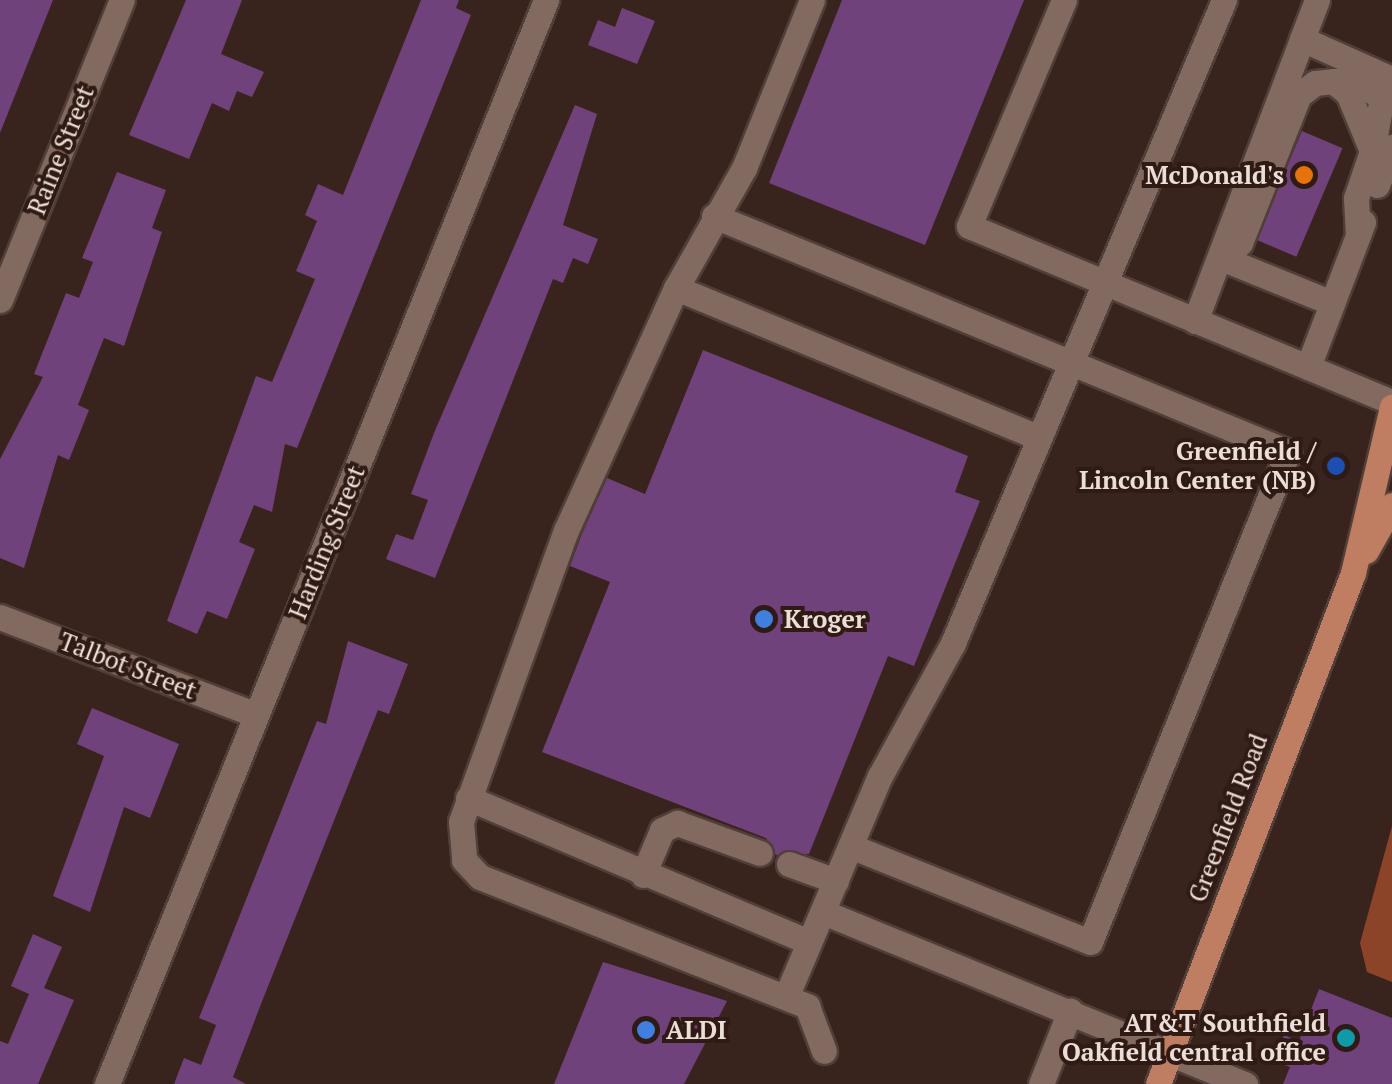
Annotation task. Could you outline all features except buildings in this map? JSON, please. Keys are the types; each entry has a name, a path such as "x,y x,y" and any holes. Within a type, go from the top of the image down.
{"main road":[{"name":"Greenfield Road","path":"1158,1084 1353,573 1392,405"},
{"name":"Greenfield Road","path":"1353,573 1392,505"}],"street":[{"name":"Raine Street","path":"0,300 122,0"},
{"name":"Harding Street","path":"107,1084 546,0"},
{"path":"812,0 744,168 676,288 566,530 468,798 464,860 480,877 808,1006 824,1051"},
{"path":"1064,0 969,226 1392,405"},
{"path":"786,997 850,846 953,642 1066,360 1104,284 1224,0"},
{"path":"1195,321 1221,258 1220,237 1317,0"},
{"path":"1302,39 1392,79"},
{"path":"1221,258 1240,243 1299,95 1332,81 1348,92 1382,149 1358,235 1308,367"},
{"path":"714,216 1288,452 1090,942 850,846"},
{"path":"1221,258 1332,303"},
{"path":"676,288 1035,436"},
{"name":"Talbot Street","path":"0,617 256,715"},
{"path":"468,798 809,942"},
{"path":"643,875 662,830 677,823 760,852"},
{"path":"788,864 836,882"},
{"path":"823,912 1244,1084"},
{"path":"1041,1084 1070,1011"}],"shaded area":[{"path":"1392,826 1392,982 1367,972 1360,943"}],"place":[{"name":"McDonald's","path":"1304,175"},
{"name":"Greenfield / Lincoln Center (NB)","path":"1336,466"},
{"name":"Kroger","path":"764,619"},
{"name":"ALDI","path":"646,1030"},
{"name":"AT&T Southfield Oakfield central office","path":"1346,1038"}]}
